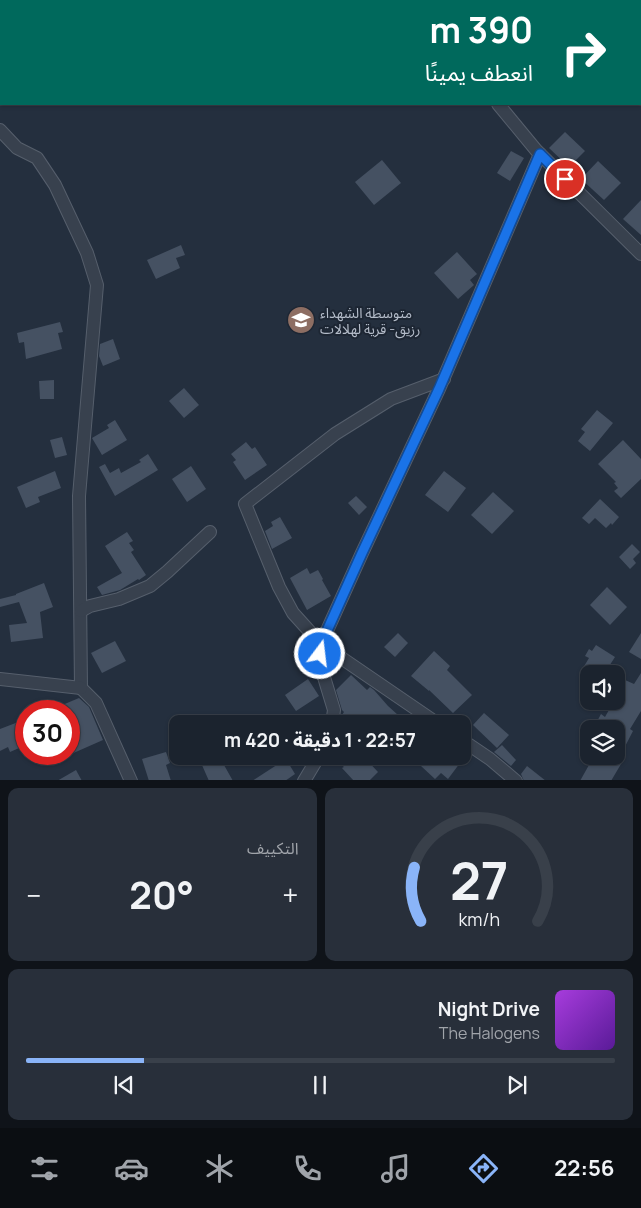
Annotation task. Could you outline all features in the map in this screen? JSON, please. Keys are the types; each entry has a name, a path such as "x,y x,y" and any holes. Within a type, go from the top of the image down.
{"street":[{"path":"499,105 540,154 641,254"},
{"path":"0,130 17,148 37,158 55,185 87,253 97,285 79,496 81,688"},
{"path":"333,715 334,710 320,664 321,644 444,379 540,154"},
{"path":"425,715 321,644 293,613 279,587 245,504 335,434 390,399 444,379"},
{"path":"81,611 90,606 119,599 150,586 210,532"},
{"path":"0,679 81,688 96,703 131,780"},
{"path":"471,746 516,780"},
{"path":"304,780 313,765"}],"building":[{"path":"565,132 585,151 569,167 549,148"},
{"path":"511,151 524,158 510,181 497,173"},
{"path":"382,160 401,183 374,205 355,182"},
{"path":"598,161 621,183 604,200 581,179"},
{"path":"641,200 641,235 623,219"},
{"path":"181,245 185,255 176,258 180,268 156,279 147,260"},
{"path":"457,252 477,274 470,280 474,285 458,299 434,273"},
{"path":"60,322 63,332 58,333 62,349 26,359 24,342 19,343 17,333"},
{"path":"113,339 120,359 103,366 99,356 100,344"},
{"path":"54,380 54,399 40,399 39,381"},
{"path":"184,388 199,405 184,418 169,401"},
{"path":"597,410 613,423 590,451 578,441 585,432 581,429"},
{"path":"115,420 127,440 102,455 92,438 109,428 107,425"},
{"path":"62,437 67,455 55,458 50,440"},
{"path":"623,440 641,459 641,479 621,498 614,491 618,488 614,483 616,482 598,464"},
{"path":"246,442 252,449 255,447 267,465 245,480 233,462 236,460 231,454"},
{"path":"148,454 158,470 115,496 99,467 105,464 110,473 119,468 121,473 141,462 139,460"},
{"path":"191,466 206,489 187,502 172,479"},
{"path":"55,471 61,488 38,497 40,502 26,508 17,487"},
{"path":"444,471 466,488 448,512 425,495"},
{"path":"493,492 514,511 492,534 471,515"},
{"path":"356,496 367,507 359,515 348,503"},
{"path":"600,499 619,517 612,525 611,523 606,528 595,518 589,524 582,518"},
{"path":"280,517 292,538 272,549 265,531 273,526 271,522"},
{"path":"127,532 133,541 129,543 134,550 131,552 146,575 120,590 102,595 97,587 122,573 105,546"},
{"path":"632,544 640,552 633,559 636,563 630,569 619,557"},
{"path":"307,568 310,574 318,570 331,596 307,610 290,578"},
{"path":"44,583 53,607 40,612 43,638 11,642 9,625 27,623 19,602 0,607 0,599 16,595"},
{"path":"607,587 627,607 610,625 590,605"},
{"path":"398,633 408,643 395,657 384,647"},
{"path":"641,633 641,659 629,652"},
{"path":"115,641 126,661 102,673 91,653"},
{"path":"596,645 615,657 610,665 585,665 589,658 585,656 589,649 592,651"},
{"path":"434,651 450,666 447,670 472,695 453,713 411,676"},
{"path":"641,673 641,711 630,729 633,731 625,746 625,720 598,720 601,714 605,717 609,710 625,710 625,680 634,684"},
{"path":"351,675 367,690 370,687 374,690 398,715 342,715 344,712 336,690"},
{"path":"308,679 319,696 296,711 285,695"},
{"path":"79,698 89,707 103,740 80,750 80,700 74,700"},
{"path":"484,713 509,735 497,748 473,725"},
{"path":"15,723 15,750 10,752 8,747 0,751 0,729"},
{"path":"502,745 516,760 511,766 494,752"},
{"path":"166,752 169,764 166,765 171,780 149,780 142,759"},
{"path":"202,765 224,765 232,780 209,780"},
{"path":"277,765 290,765 295,774 286,780 254,780"},
{"path":"342,765 371,765 378,772 370,780 353,780 342,768 344,767"},
{"path":"458,765 448,779 441,773 435,779 421,766"},
{"path":"589,765 620,765 612,780 581,780"},
{"path":"527,766 545,780 524,780 521,774"},
{"path":"76,770 81,780 59,780"}],"place":[{"name":"متوسطة الشهداء رزيق- قرية لهلالات","path":"301,320"}],"route":[{"path":"320,654 321,644 439,389 540,154 565,179"}]}
